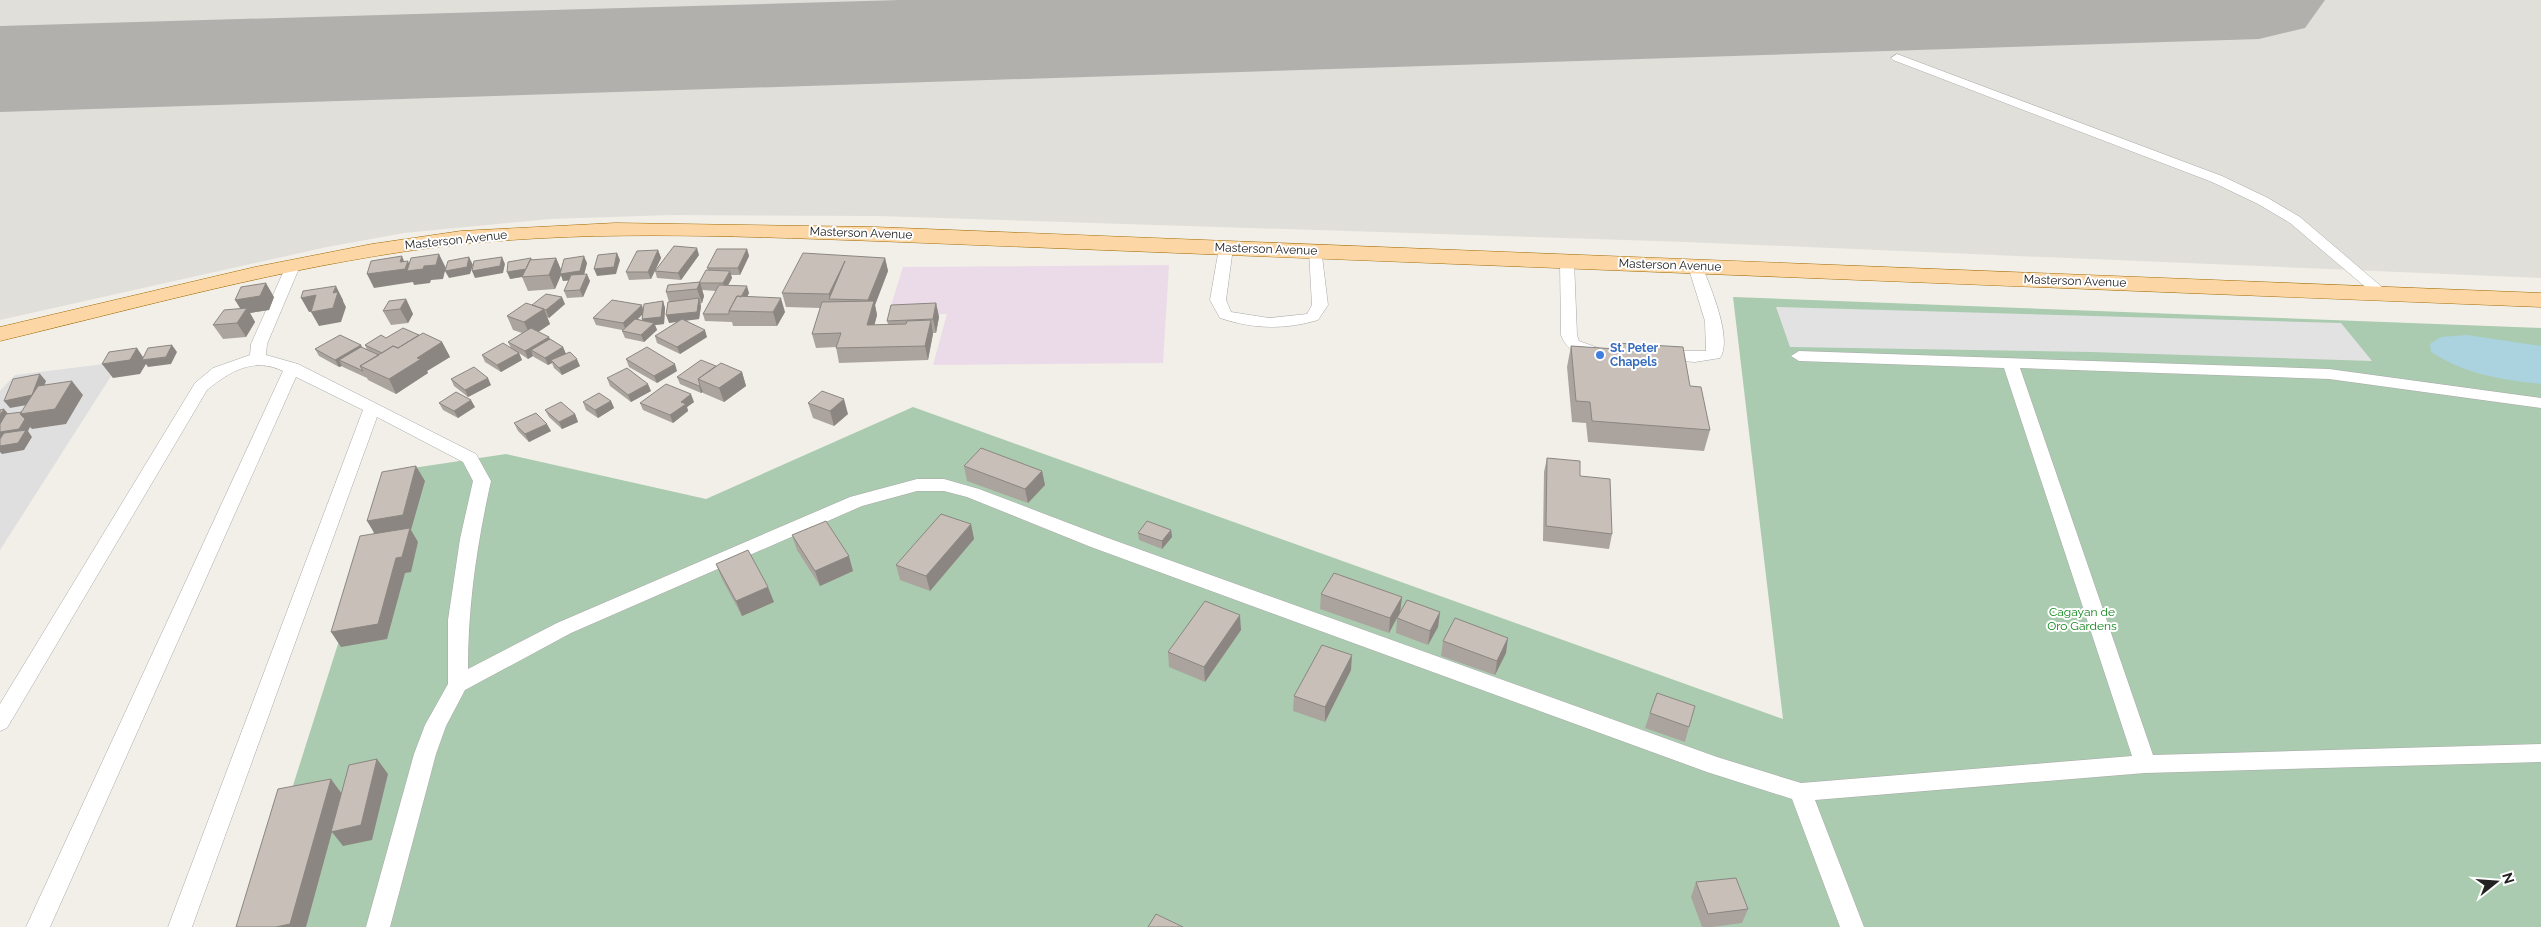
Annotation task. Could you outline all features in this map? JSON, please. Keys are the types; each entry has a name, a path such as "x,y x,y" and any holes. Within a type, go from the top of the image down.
{"main road":[{"name":"Masterson Avenue","path":"0,334 293,266 390,247 444,240 561,232 779,230 2541,300"}],"lane":[{"path":"1897,58 2217,179 2263,201 2295,220 2381,293"},
{"path":"1226,248 1218,300 1226,316 1241,321 1296,323 1313,318 1320,305 1316,251"},
{"path":"1567,261 1568,335 1572,344 1583,350 1614,354"},
{"path":"258,358 259,344 293,266"},
{"path":"1650,356 1695,357 1714,355 1713,326 1695,266"},
{"path":"1799,356 2329,374 2541,403"},
{"path":"0,722 201,387 219,372 258,358 278,362 372,407 470,458 482,481 469,539 458,620 458,684 436,725 425,754 378,927"},
{"path":"2010,362 2145,764"},
{"path":"38,927 292,368"},
{"path":"180,927 372,407"},
{"path":"458,684 564,628 856,501 918,485 944,485 973,493 1098,542 1697,760 1801,792 2145,764 2541,753"},
{"path":"1801,792 1852,927"}],"shaded area":[{"path":"0,0 2541,0 2541,278 1687,242 879,216 671,215 550,219 404,233 327,247 0,320"},
{"path":"1169,265 1163,363 933,365 947,314 888,315 903,267"},
{"path":"1776,307 2341,323 2372,361 2091,352 1790,347"},
{"path":"120,362 0,550 0,391 15,375"}],"green space":[{"name":"Cagayan de Oro Gardens","path":"1733,297 2541,328 2541,927 248,927 393,471 506,454 706,499 913,407 1783,719"}],"water":[{"path":"2467,335 2541,346 2541,384 2484,375 2457,366 2431,352 2430,344 2441,337"}],"building":[{"path":"674,246 697,248 678,273 655,271"},
{"path":"717,249 747,249 738,268 707,268"},
{"path":"658,250 648,272 626,272 637,251"},
{"path":"617,253 614,267 594,269 598,255"},
{"path":"803,253 885,258 868,300 829,299 845,261 829,294 782,293"},
{"path":"439,254 436,265 407,271 411,258"},
{"path":"402,256 400,262 408,261 405,269 367,274 371,261"},
{"path":"584,256 580,271 560,274 564,259"},
{"path":"469,257 467,267 445,271 448,261"},
{"path":"502,257 500,266 472,271 474,261"},
{"path":"531,258 526,269 507,272 508,262"},
{"path":"556,258 549,275 522,277 530,260"},
{"path":"706,270 730,271 723,283 699,283"},
{"path":"587,274 580,290 564,291 571,275"},
{"path":"700,282 697,289 666,292 668,285"},
{"path":"266,283 260,296 235,300 241,287"},
{"path":"719,285 747,286 741,297 737,296 729,314 703,314"},
{"path":"336,286 333,293 338,292 333,308 311,312 316,295 301,298 303,291"},
{"path":"546,294 562,297 546,310 532,305"},
{"path":"737,296 781,298 773,312 729,311"},
{"path":"699,298 697,312 666,315 668,302"},
{"path":"406,299 400,309 383,311 389,301"},
{"path":"612,300 642,305 623,323 593,318"},
{"path":"663,301 661,317 642,319 644,304"},
{"path":"874,301 867,325 906,324 907,321 931,320 925,346 836,348 841,333 812,334 822,302"},
{"path":"526,303 544,309 524,322 507,316"},
{"path":"936,303 933,319 887,321 891,305"},
{"path":"247,308 237,323 213,325 224,310"},
{"path":"635,319 654,323 641,335 622,331"},
{"path":"682,319 705,330 677,347 655,336"},
{"path":"403,328 419,335 398,348 393,346 382,353 365,345 381,335 386,338"},
{"path":"531,328 549,337 525,351 508,342"},
{"path":"423,333 442,342 417,358 421,359 389,379 360,366 393,346 398,348"},
{"path":"340,335 361,345 335,360 315,349"},
{"path":"550,339 563,347 545,358 531,350"},
{"path":"503,343 519,353 497,365 482,355"},
{"path":"1616,343 1683,347 1690,386 1701,387 1710,430 1592,421 1590,402 1576,401 1571,346 1616,349"},
{"path":"172,345 166,357 142,360 148,348"},
{"path":"361,347 379,355 360,366 363,371 339,360"},
{"path":"647,347 675,364 654,376 626,359"},
{"path":"137,348 130,360 102,364 109,352"},
{"path":"570,352 577,359 559,368 551,360"},
{"path":"701,360 716,366 698,379 699,386 677,377"},
{"path":"721,363 742,372 719,388 698,379"},
{"path":"474,367 488,378 465,390 451,379"},
{"path":"627,368 648,384 628,395 607,378"},
{"path":"40,374 32,395 4,401 13,379"},
{"path":"72,381 55,409 20,414 38,386"},
{"path":"666,384 691,394 681,402 686,404 670,415 640,403"},
{"path":"822,391 844,399 830,411 808,403"},
{"path":"456,392 471,400 454,411 439,403"},
{"path":"599,393 611,401 595,410 583,402"},
{"path":"561,402 575,414 559,422 545,410"},
{"path":"22,412 20,414 25,419 19,429 0,432 0,424 6,414"},
{"path":"536,413 547,424 525,434 514,423"},
{"path":"26,430 18,443 0,446 0,439 4,433"},
{"path":"981,448 1042,471 1025,489 964,466"},
{"path":"1547,458 1580,461 1580,476 1610,479 1612,534 1546,526"},
{"path":"416,466 403,515 367,521 382,472"},
{"path":"941,514 971,524 926,576 896,565"},
{"path":"826,521 849,556 815,571 792,535"},
{"path":"1147,521 1171,530 1162,541 1138,533"},
{"path":"410,528 402,557 396,558 378,624 331,632 360,536"},
{"path":"748,550 768,587 736,601 716,564"},
{"path":"1334,573 1402,597 1390,618 1321,594"},
{"path":"1407,600 1440,612 1430,631 1397,618"},
{"path":"1205,601 1240,615 1204,667 1168,652"},
{"path":"1455,618 1508,638 1497,661 1443,641"},
{"path":"1322,645 1352,655 1325,707 1294,696"},
{"path":"1657,693 1695,706 1689,727 1650,713"},
{"path":"377,759 361,825 331,832 349,765"},
{"path":"331,779 290,924 276,927 236,927 278,789"},
{"path":"1736,878 1748,909 1708,914 1696,882"},
{"path":"1156,914 1183,927 1148,927"}],"runway":[{"path":"0,69 2259,0"}],"place":[{"name":"St. Peter Chapels","path":"1600,355"}]}
